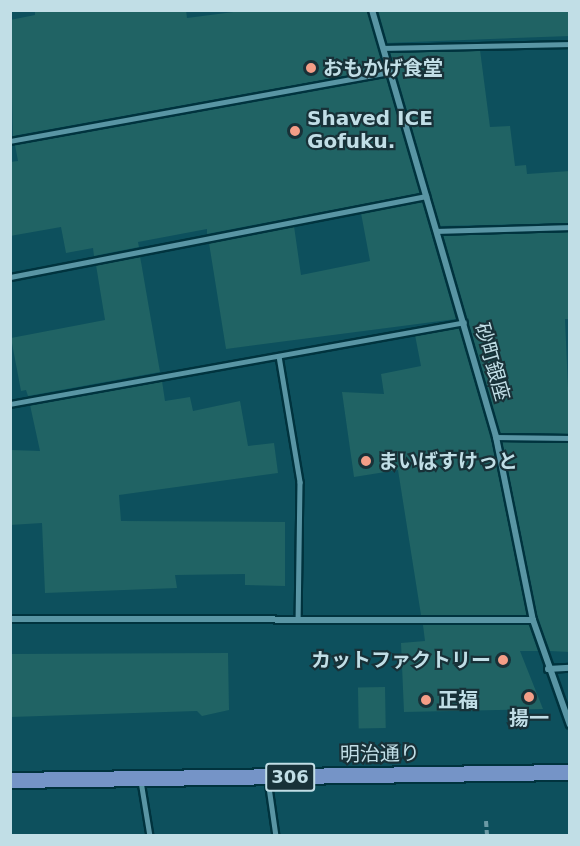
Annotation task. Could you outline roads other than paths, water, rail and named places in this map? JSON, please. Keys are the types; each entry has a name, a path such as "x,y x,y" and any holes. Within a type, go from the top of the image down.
{"main road":[{"name":"明治通り","path":"10,780 570,772"}],"street":[{"name":"砂町銀座","path":"372,10 496,437 533,620 548,669 570,725"},
{"path":"10,620 533,620"},
{"path":"548,669 570,668"}],"lane":[{"path":"382,48 570,44"},
{"path":"10,141 390,72"},
{"path":"10,277 426,196"},
{"path":"437,231 570,227"},
{"path":"10,404 464,322"},
{"path":"279,356 300,482 298,619"},
{"path":"496,437 570,438"},
{"path":"268,777 276,836"},
{"path":"141,778 150,836"}],"place":[{"name":"おもかげ食堂","path":"311,68"},
{"name":"Shaved ICE Gofuku.","path":"295,131"},
{"name":"まいばすけっと","path":"366,461"},
{"name":"カットファクトリー","path":"503,660"},
{"name":"揚一","path":"529,697"},
{"name":"正福","path":"426,700"}]}
